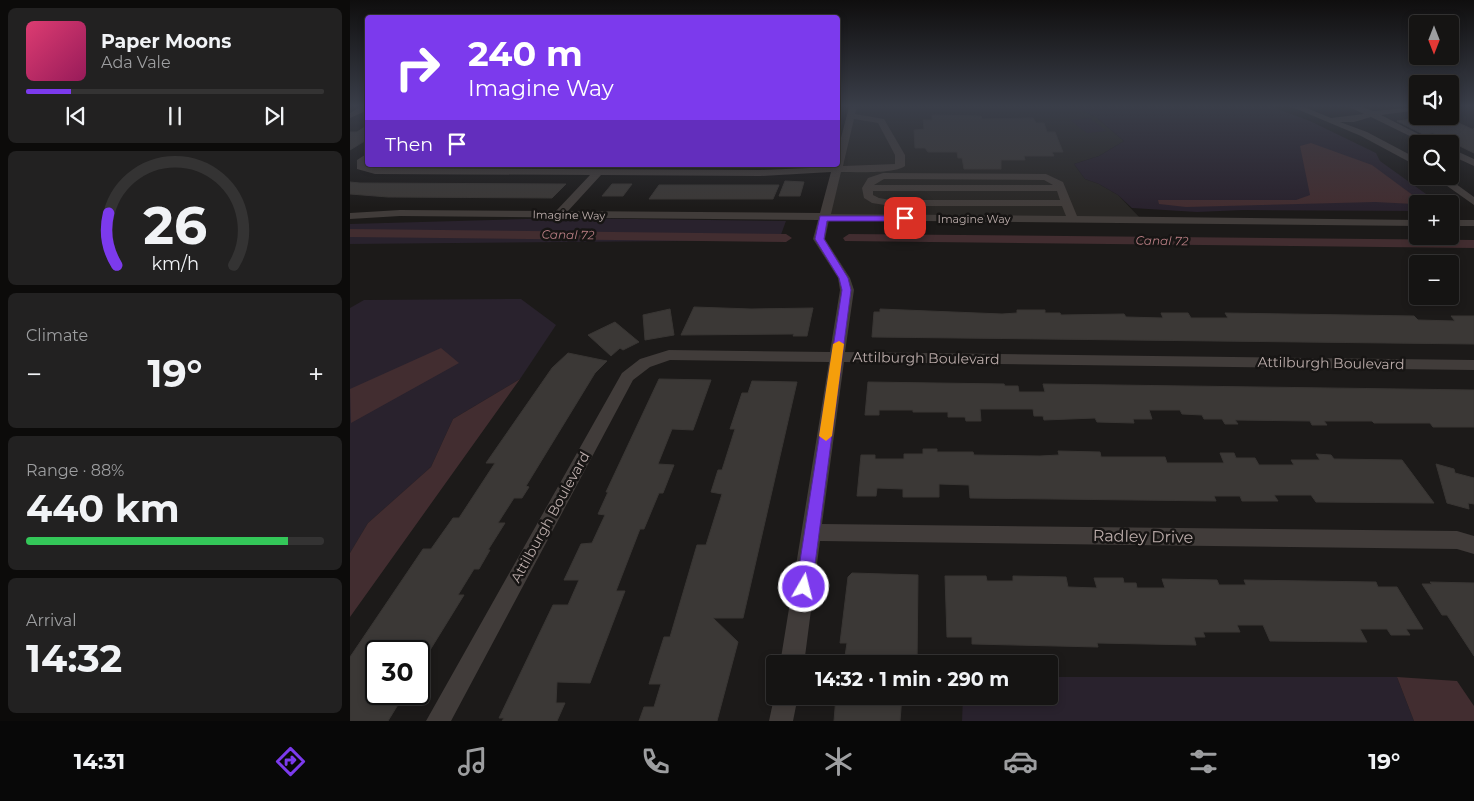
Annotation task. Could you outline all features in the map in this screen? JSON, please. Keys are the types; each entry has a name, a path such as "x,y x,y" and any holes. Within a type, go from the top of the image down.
{"street":[{"path":"840,158 844,141"},
{"path":"365,158 362,160 360,167 375,171 479,168 598,172 760,173 800,169 875,169 900,166 900,154 892,141"},
{"path":"1376,141 1409,158"},
{"path":"1459,156 1474,163"},
{"path":"793,655 846,290 844,278 819,239 837,169"},
{"path":"559,214 598,172"},
{"path":"1450,185 1474,202"},
{"path":"1066,203 891,203 872,199 868,196 867,188 1060,188 1073,220"},
{"name":"Imagine Way","path":"350,216 400,213 559,214 1409,223"},
{"path":"1459,223 1474,223"},
{"name":"Attilburgh Boulevard","path":"438,721 627,377 645,363 669,355 1474,365"},
{"name":"Radley Drive","path":"812,532 1457,540 1474,545"},
{"path":"781,721 784,705"}],"shaded area":[{"path":"844,141 1124,141 1099,156 1074,164 1085,179 1099,184 1118,195 1142,220 823,218 837,167 840,167 840,155"},
{"path":"1124,141 1351,141 1376,153 1380,161 1409,182 1409,185 1413,185 1427,195 1409,195 1409,211 1243,210 1197,212 1132,208 1118,195 1099,184 1085,179 1074,164 1099,156"},
{"path":"1311,143 1372,165 1413,195 1409,195 1409,204 1375,202 1186,207 1159,204 1158,200 1296,200 1310,195 1300,146"},
{"path":"562,218 786,221 779,240 350,244 350,224"},
{"path":"521,299 556,325 520,379 453,419 431,467 368,523 350,553 350,308 364,300"},
{"path":"441,348 459,363 351,423 350,389"},
{"path":"520,379 350,617 350,553 368,523 431,467 453,419"},
{"path":"1058,677 1397,677 1414,721 962,721 963,705 1058,705"},
{"path":"1397,677 1457,681 1474,706 1474,721 1414,721"}],"building":[{"path":"350,141 365,141 365,141 350,150"},
{"path":"915,141 1058,141 1063,152 1052,152 1054,156 1024,156 1025,160 1001,160 1001,169 964,169 962,158 958,158 957,152 928,152 925,148 915,148"},
{"path":"1459,141 1474,141 1474,153 1459,146"},
{"path":"785,181 804,182 800,196 779,196"},
{"path":"350,182 566,184 552,198 388,197 350,194"},
{"path":"612,184 632,184 623,196 602,196"},
{"path":"659,185 779,185 773,199 649,199"},
{"path":"694,307 751,309 813,308 807,336 793,336 794,334 681,335"},
{"path":"670,309 674,335 645,340 643,315"},
{"path":"880,309 1002,314 1017,313 1017,310 1045,310 1045,313 1060,313 1061,315 1124,314 1126,317 1163,318 1161,313 1188,313 1191,318 1228,318 1225,313 1414,316 1418,320 1455,321 1451,316 1474,316 1474,344 872,337 874,312 880,312"},
{"path":"615,322 639,342 623,350 620,348 611,356 588,335"},
{"path":"568,353 607,361 595,373 526,486 529,487 522,498 514,498 498,523 505,523 488,550 490,550 479,569 474,569 458,595 464,595 430,650 430,640 365,640 365,705 398,705 388,721 350,721 350,657 423,549 431,549 453,518 459,518 495,463 486,463 552,368"},
{"path":"659,379 711,380 693,430 672,429 658,464 674,465 663,493 659,493 644,529 640,529 616,591 625,591 590,683 557,682 556,703 565,703 557,721 502,721 504,718 499,718 553,605 568,605 579,580 564,580 581,544 592,543 605,515 598,514 608,492 606,492"},
{"path":"752,381 797,382 743,618 713,618 738,642 717,721 639,721 644,707 654,707 661,684 649,684 664,637 670,637 697,545 706,545 722,494 711,492 718,470 722,470 735,429 730,429 742,393 748,393"},
{"path":"868,382 1004,384 1005,386 1018,386 1019,392 1045,392 1043,384 1474,390 1474,427 1433,427 1430,423 1374,423 1372,421 1324,421 1327,425 1312,425 1310,421 1235,420 1238,424 1225,424 1222,419 1204,419 1202,415 1182,414 1180,410 1149,410 1152,419 1133,419 1134,423 1097,422 1095,418 1044,420 1043,416 1034,416 1033,409 980,409 981,421 966,421 965,417 948,417 948,412 913,412 913,410 879,410 879,415 865,415"},
{"path":"923,449 937,449 937,452 973,452 974,455 1040,456 1059,455 1058,451 1100,452 1101,457 1165,457 1167,463 1224,463 1220,453 1234,453 1236,458 1255,458 1259,465 1294,465 1291,460 1320,460 1316,454 1331,455 1334,459 1402,460 1434,503 1316,502 1311,495 1274,495 1278,501 1242,501 1240,496 1214,496 1216,501 970,498 969,485 939,484 939,497 903,497 903,489 877,488 876,496 857,496 861,455 875,455 875,459 904,459 904,454 923,454"},
{"path":"1436,464 1454,469 1455,473 1474,478 1474,504 1468,503 1469,509 1447,503"},
{"path":"852,573 918,575 917,655 845,655 847,643 840,643 848,577"},
{"path":"945,576 986,576 987,581 1013,581 1013,576 1066,577 1068,587 1097,588 1094,578 1123,578 1124,583 1136,583 1137,588 1165,588 1162,579 1217,580 1219,585 1246,585 1244,580 1376,582 1378,587 1397,587 1423,629 1406,629 1410,635 1391,635 1387,629 1360,629 1367,642 1270,641 1263,625 1237,625 1240,632 1203,632 1205,637 1194,637 1196,645 1097,643 1098,647 972,644 972,637 947,637"},
{"path":"1430,582 1474,583 1474,656 1447,615 1442,615 1422,584 1432,584"},
{"path":"835,705 901,705 900,721 834,721"}],"waterway":[{"name":"Canal 72","path":"350,233 786,238"},
{"name":"Canal 72","path":"849,238 1474,244"}],"slow traffic":[{"path":"826,436 839,344"}],"route":[{"path":"804,587 846,303 844,278 819,239 823,218 905,218"}]}
